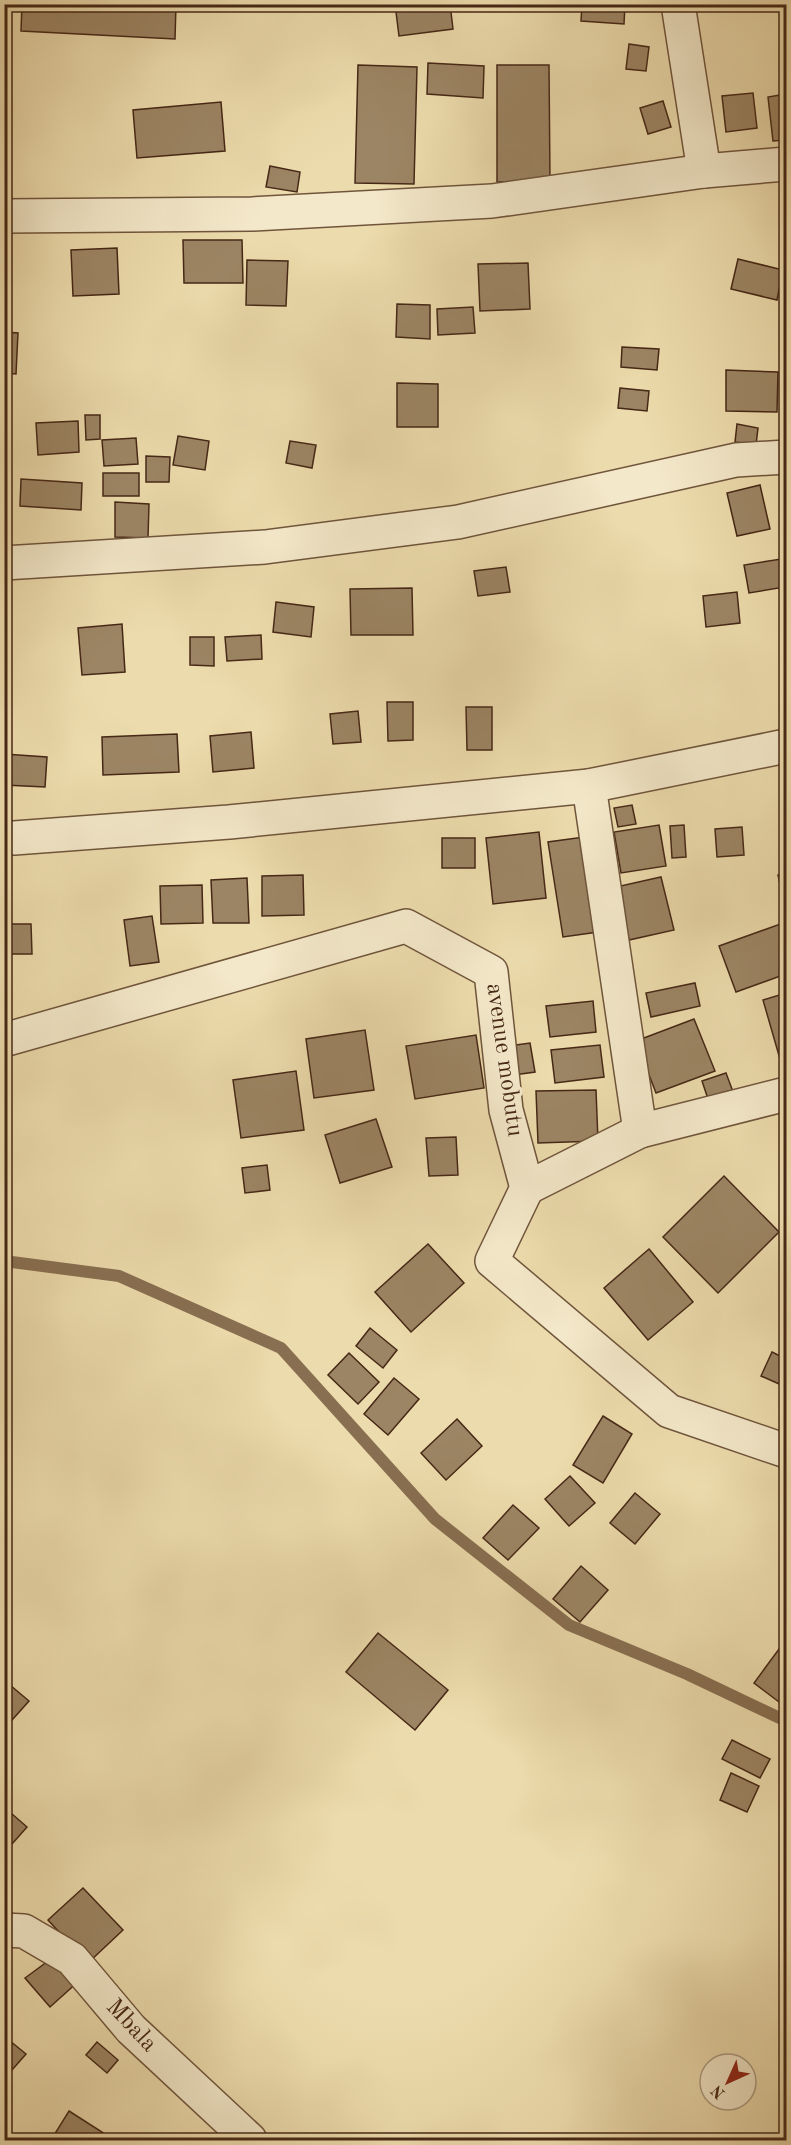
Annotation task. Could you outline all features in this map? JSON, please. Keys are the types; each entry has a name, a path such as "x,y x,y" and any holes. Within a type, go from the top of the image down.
{"street":[{"path":"678,4 704,171"},
{"path":"4,216 252,214 492,201 704,171 786,164"},
{"path":"4,563 265,547 458,522 736,460 786,457"},
{"path":"14,838 229,822 589,786 786,746"},
{"path":"589,786 640,1131"},
{"name":"avenue mobutu","path":"4,1040 406,926 491,972 506,1110 527,1188"},
{"path":"786,1094 640,1131 527,1188 492,1261 669,1411 786,1451"},
{"name":"Mbala","path":"4,1930 24,1931 72,1959 130,2029 250,2140"}],"building":[{"path":"22,4 176,4 175,39 21,31"},
{"path":"296,4 330,4 330,9 296,8"},
{"path":"395,4 450,4 453,29 399,36"},
{"path":"582,4 625,4 624,24 581,21"},
{"path":"629,44 649,47 646,71 626,69"},
{"path":"428,63 484,66 483,98 427,94"},
{"path":"358,65 417,67 414,184 355,183"},
{"path":"497,65 549,65 550,182 497,182"},
{"path":"753,93 757,128 726,132 722,96"},
{"path":"786,94 786,140 773,141 768,97"},
{"path":"663,101 671,127 648,134 640,108"},
{"path":"221,102 225,151 137,158 133,110"},
{"path":"270,166 300,172 297,192 266,187"},
{"path":"183,240 242,240 243,283 184,283"},
{"path":"117,248 119,294 73,296 71,250"},
{"path":"738,259 783,270 777,300 731,289"},
{"path":"247,260 288,261 286,306 246,305"},
{"path":"528,263 530,309 480,311 478,264"},
{"path":"397,304 430,305 430,339 396,337"},
{"path":"473,307 475,333 438,335 437,309"},
{"path":"4,332 18,333 16,374 4,373"},
{"path":"622,347 659,349 657,370 621,367"},
{"path":"726,370 778,372 777,412 726,411"},
{"path":"397,383 438,384 438,427 397,427"},
{"path":"620,388 649,391 647,411 618,408"},
{"path":"85,415 100,415 100,439 86,440"},
{"path":"78,421 79,452 38,455 36,423"},
{"path":"737,424 758,428 756,445 735,442"},
{"path":"178,436 209,441 205,470 173,465"},
{"path":"136,438 138,464 104,466 102,440"},
{"path":"290,441 316,445 312,468 286,463"},
{"path":"146,456 170,457 169,482 146,482"},
{"path":"103,473 139,473 139,496 103,496"},
{"path":"21,479 82,483 81,510 20,506"},
{"path":"760,485 770,529 737,536 727,493"},
{"path":"115,502 149,504 148,538 115,537"},
{"path":"781,559 785,587 749,593 744,565"},
{"path":"506,567 510,592 478,596 474,571"},
{"path":"412,588 413,635 351,635 350,589"},
{"path":"737,592 740,623 706,627 703,596"},
{"path":"276,602 314,607 311,637 273,632"},
{"path":"122,624 125,672 82,675 78,628"},
{"path":"261,635 262,659 227,661 225,637"},
{"path":"190,637 214,637 214,666 190,665"},
{"path":"786,644 786,693 785,693 781,645"},
{"path":"387,702 413,702 413,740 388,741"},
{"path":"466,707 492,707 492,750 467,750"},
{"path":"358,711 361,742 333,744 330,714"},
{"path":"251,732 254,768 213,772 210,736"},
{"path":"177,734 179,772 103,775 102,737"},
{"path":"4,754 47,757 45,787 4,785"},
{"path":"632,805 636,824 618,827 614,808"},
{"path":"659,825 666,866 621,873 614,832"},
{"path":"684,825 686,857 672,858 670,826"},
{"path":"742,827 744,855 717,857 715,829"},
{"path":"539,832 546,898 493,904 486,838"},
{"path":"584,837 598,932 563,937 548,842"},
{"path":"442,838 475,838 475,868 442,868"},
{"path":"786,873 786,902 784,902 778,875"},
{"path":"303,875 304,915 262,916 262,876"},
{"path":"661,877 674,930 629,940 616,887"},
{"path":"247,878 249,923 213,923 211,880"},
{"path":"202,885 203,923 161,924 160,886"},
{"path":"152,916 159,962 130,966 124,920"},
{"path":"786,922 786,974 736,992 719,946"},
{"path":"8,924 31,924 32,954 7,954"},
{"path":"695,983 700,1006 651,1017 646,993"},
{"path":"786,993 786,1072 784,1073 763,1000"},
{"path":"593,1001 596,1032 550,1037 546,1006"},
{"path":"694,1019 715,1071 656,1093 636,1041"},
{"path":"365,1030 374,1090 314,1098 306,1039"},
{"path":"476,1035 484,1088 415,1099 406,1046"},
{"path":"530,1043 535,1072 514,1075 508,1046"},
{"path":"600,1045 604,1077 555,1083 551,1050"},
{"path":"296,1071 304,1130 241,1138 233,1080"},
{"path":"726,1073 735,1097 710,1105 702,1081"},
{"path":"596,1090 598,1141 538,1143 536,1091"},
{"path":"376,1119 392,1167 340,1183 325,1135"},
{"path":"456,1137 458,1175 429,1176 426,1138"},
{"path":"267,1165 270,1190 245,1193 242,1168"},
{"path":"724,1176 779,1232 718,1293 663,1237"},
{"path":"428,1244 464,1283 411,1332 375,1292"},
{"path":"649,1249 693,1302 648,1340 604,1288"},
{"path":"370,1328 397,1350 383,1368 356,1346"},
{"path":"772,1352 786,1359 786,1387 761,1376"},
{"path":"349,1353 379,1382 358,1404 328,1375"},
{"path":"394,1378 419,1399 388,1435 364,1414"},
{"path":"603,1416 632,1434 603,1483 573,1465"},
{"path":"457,1419 482,1446 446,1480 421,1453"},
{"path":"570,1476 595,1503 569,1526 545,1499"},
{"path":"635,1493 660,1514 635,1544 610,1523"},
{"path":"513,1505 539,1528 508,1560 483,1538"},
{"path":"581,1566 608,1590 580,1622 553,1599"},
{"path":"378,1633 448,1690 415,1730 346,1672"},
{"path":"779,1649 786,1655 786,1701 783,1705 754,1683"},
{"path":"4,1680 29,1701 4,1729"},
{"path":"732,1740 770,1759 760,1778 722,1759"},
{"path":"731,1773 759,1786 747,1812 720,1800"},
{"path":"4,1807 27,1827 4,1853"},
{"path":"83,1888 123,1930 88,1963 48,1920"},
{"path":"55,1956 80,1980 50,2007 25,1978"},
{"path":"4,2036 26,2054 4,2079"},
{"path":"97,2042 118,2060 107,2073 86,2055"},
{"path":"69,2111 105,2134 101,2140 51,2140"}],"waterway":[{"path":"4,1261 119,1276 281,1348 435,1519 569,1625 687,1674 786,1721"}]}
